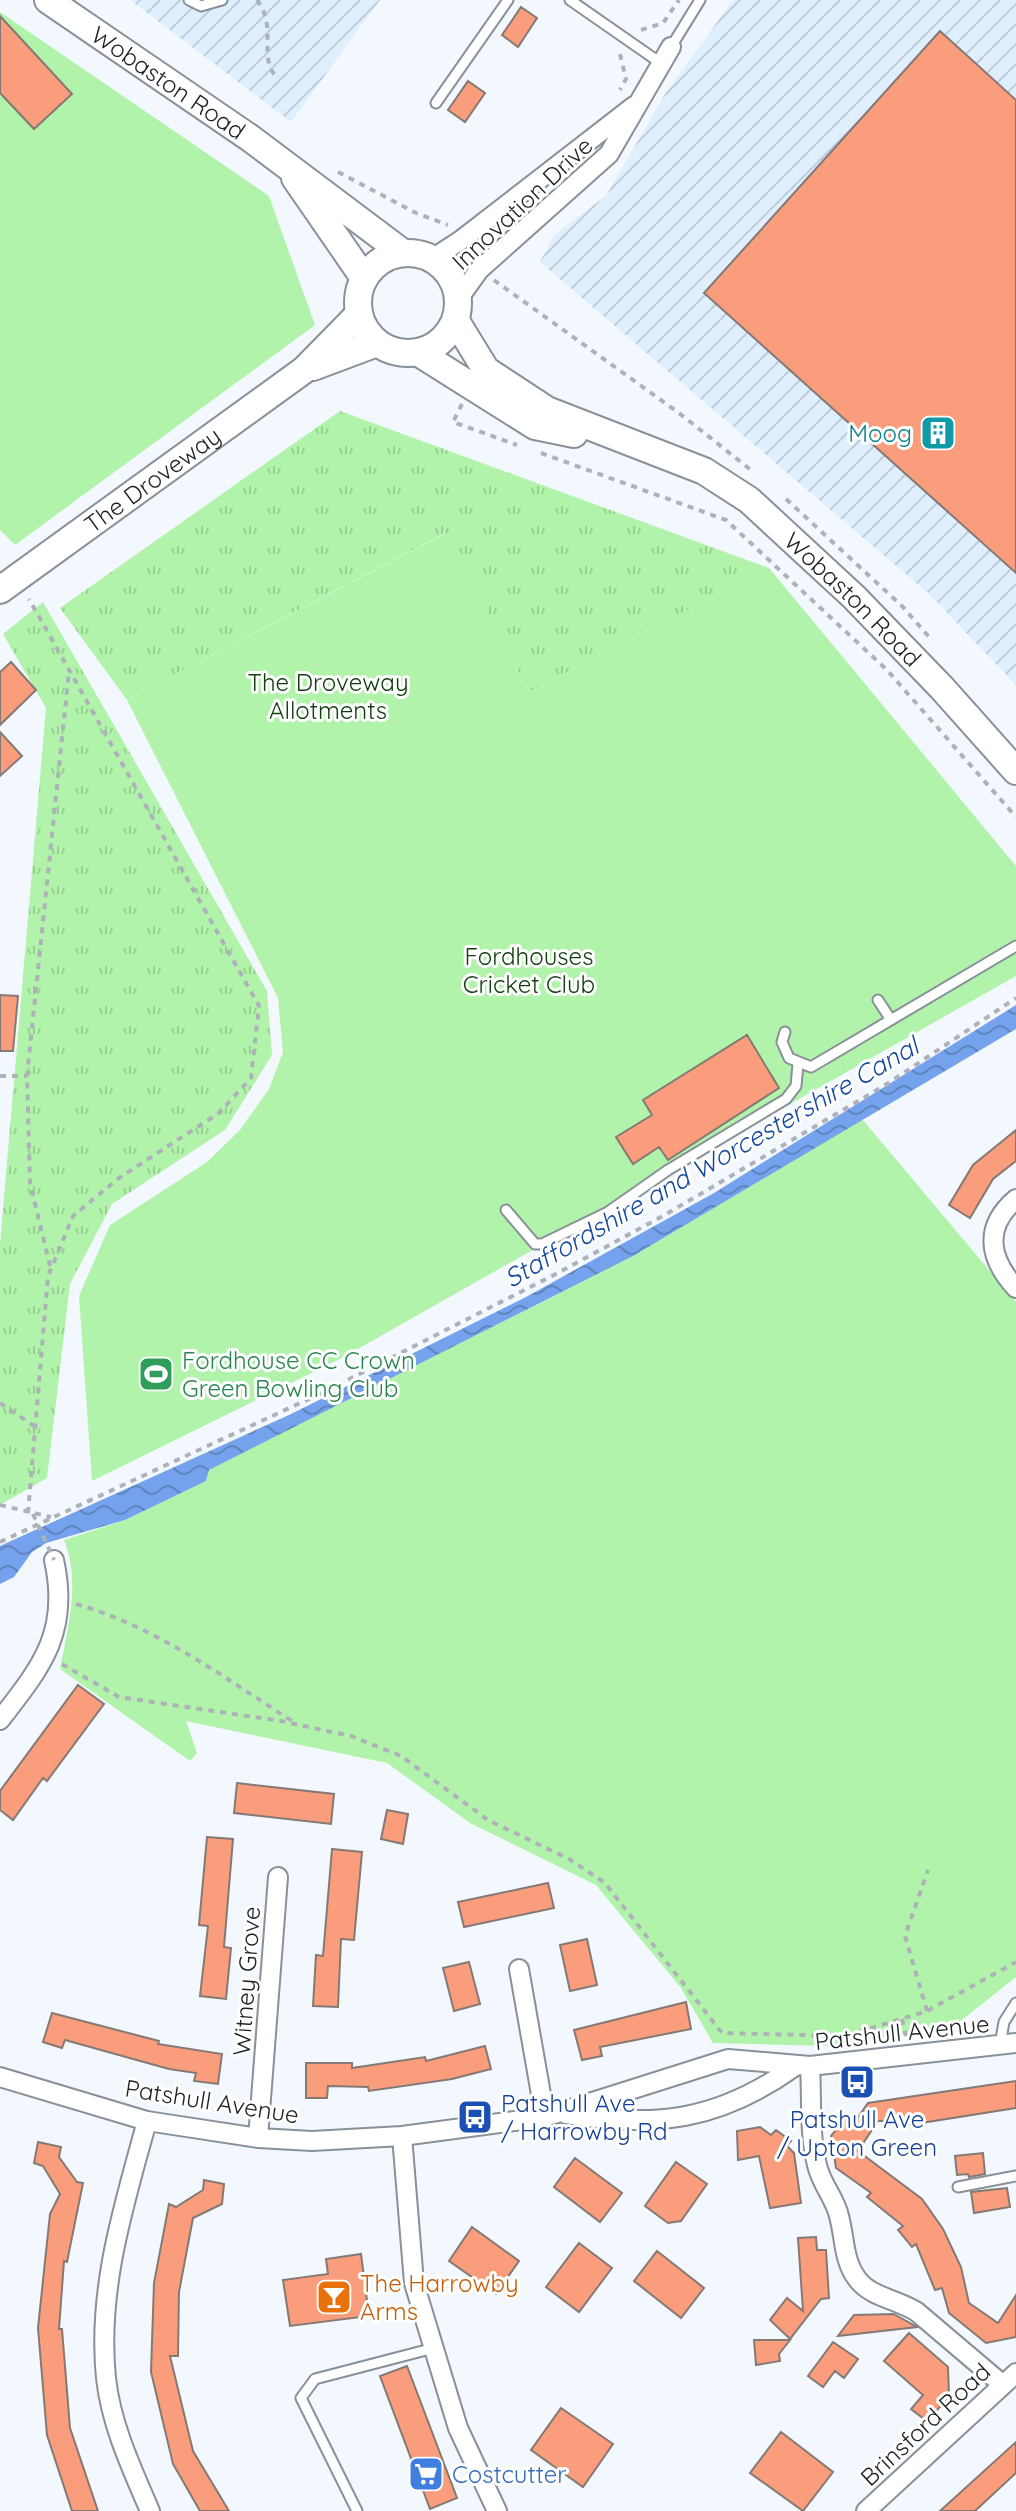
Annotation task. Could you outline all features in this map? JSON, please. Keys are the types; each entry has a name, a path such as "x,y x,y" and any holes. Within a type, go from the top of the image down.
{"street":[{"name":"Wobaston Road","path":"48,0 421,256"},
{"name":"Innovation Drive","path":"457,309 479,270 609,154 671,47"},
{"name":"Innovation Drive","path":"421,256 641,101"},
{"name":"Wobaston Road","path":"286,165 364,278"},
{"path":"421,256 449,274 457,309 443,340 419,353 397,352 377,343 363,325 359,314 358,301 364,278 380,261 421,256"},
{"name":"Wobaston Road","path":"457,309 486,370 547,410 704,471 749,500 800,545 942,688 1016,771"},
{"name":"The Droveway","path":"9,584 304,370 359,314"},
{"name":"The Droveway","path":"304,370 377,343"},
{"name":"Wobaston Road","path":"419,353 535,426 667,455"},
{"path":"1016,1199 1005,1208 991,1238 992,1253 1001,1271 1016,1288"},
{"path":"0,1720 41,1668 58,1626 60,1599 54,1560"},
{"name":"Witney Grove","path":"258,2138 278,1877"},
{"path":"519,1969 554,2115"},
{"name":"Patshull Avenue","path":"0,2077 147,2121 258,2138 312,2141 402,2136 554,2115 728,2059 802,2067 1008,2044"},
{"path":"802,2067 816,2164 825,2190 837,2207 846,2259 859,2282 877,2294 902,2302 1009,2379"},
{"name":"Patshull Avenue","path":"554,2115 621,2122 682,2118 759,2092 802,2067"},
{"path":"147,2121 112,2247 106,2379 123,2449 150,2511"},
{"path":"402,2136 414,2283 458,2428 497,2511"},
{"name":"Brinsford Road","path":"866,2511 1009,2379"}],"lane":[{"path":"189,0 201,6 222,0"},
{"path":"436,103 508,0"},
{"path":"570,0 662,64"},
{"name":"Innovation Drive","path":"671,47 700,0"},
{"path":"785,1032 782,1042 789,1058 811,1067 1016,946"},
{"path":"878,1000 891,1020"},
{"path":"506,1210 535,1244 542,1244 608,1212 668,1170 786,1099 796,1086 798,1064"},
{"path":"1008,2044 1004,2022 1016,2003"},
{"path":"958,2187 1016,2176"},
{"path":"357,2511 301,2398 315,2379 434,2348"}],"path":[{"path":"257,0 268,18 267,58 275,76"},
{"path":"615,101 626,79 618,49 631,31 663,23 679,0"},
{"path":"421,256 448,225 458,219"},
{"path":"471,386 453,422 524,447"},
{"path":"538,452 726,520 887,670 1016,817"},
{"path":"9,584 69,670 259,1006 251,1078 219,1113 119,1178 73,1216 51,1268 35,1426 30,1514 54,1560"},
{"path":"51,1268 30,1183 27,1076 69,670"},
{"path":"0,1542 324,1392 554,1275 663,1216 887,1084 1016,998"},
{"path":"0,1076 27,1076"},
{"path":"0,1403 35,1426"},
{"path":"0,1508 7,1506 51,1517"},
{"path":"60,1599 121,1617 170,1643 297,1724"},
{"path":"46,1654 119,1697 297,1724 351,1736 401,1756 488,1820 569,1859 605,1883 722,2033 846,2036 927,2011 1016,1962"},
{"path":"927,2011 905,1936 928,1870"}],"shaded area":[{"path":"130,0 380,0 291,122"},
{"path":"733,0 1016,0 1016,685 929,594 540,262 555,234 606,196 665,94"}],"green space":[{"path":"0,12 269,196 315,325 15,545 0,530"},
{"path":"340,411 769,568 529,692 445,533 127,700 60,608"},
{"name":"Fordhouses Cricket Club","path":"446,533 529,692 769,568 1016,866 1016,976 342,1358 92,1481 79,1296 110,1225 207,1162 240,1130 269,1089 283,1052 278,998 127,700"},
{"path":"43,602 267,991 272,1055 225,1130 112,1204 70,1284 47,1478 0,1505 0,1244 46,708 3,634"},
{"path":"862,1119 1016,1302 1016,1977 953,2027 828,2046 713,2043 681,1988 596,1885 470,1823 387,1763 186,1721 197,1753 190,1761 60,1669 72,1588 72,1572 64,1540 125,1520 206,1481 208,1470 633,1256"}],"water":[{"path":"1016,1005 1016,1029 633,1256 209,1470 206,1481 125,1520 46,1543 32,1552 14,1577 0,1584 0,1546 289,1415 526,1297 714,1193"}],"building":[{"path":"521,7 537,18 518,47 502,35"},
{"path":"0,16 72,94 34,129 0,93"},
{"name":"Moog","path":"940,31 1016,100 1016,573 704,293"},
{"path":"468,81 485,93 465,122 448,110"},
{"path":"11,662 36,690 0,725 0,672"},
{"path":"0,732 22,756 0,776"},
{"path":"0,995 18,996 13,1051 0,1051"},
{"path":"747,1035 779,1088 668,1160 659,1147 633,1164 616,1137 652,1115 643,1100"},
{"path":"1016,1130 1016,1161 993,1179 970,1218 949,1205 973,1165"},
{"path":"78,1685 104,1704 47,1781 43,1778 13,1820 0,1810 0,1791"},
{"path":"237,1783 334,1794 331,1824 234,1813"},
{"path":"387,1810 408,1814 403,1844 381,1839"},
{"path":"207,1837 233,1839 224,1947 231,1948 226,1999 200,1996 208,1926 199,1925"},
{"path":"332,1849 362,1852 354,1940 341,1939 338,2007 313,2006 316,1955 323,1956"},
{"path":"548,1883 554,1908 464,1927 458,1902"},
{"path":"587,1939 597,1985 570,1991 560,1945"},
{"path":"469,1962 480,2004 454,2011 443,1968"},
{"path":"686,2002 691,2029 600,2047 602,2056 582,2060 574,2030"},
{"path":"52,2013 159,2041 158,2044 222,2054 218,2084 194,2081 196,2073 169,2069 65,2040 62,2048 43,2042"},
{"path":"485,2046 491,2069 452,2079 369,2091 368,2087 328,2086 327,2098 306,2098 306,2063 352,2063 352,2068 425,2057 426,2061"},
{"path":"1016,2081 1016,2108 902,2126 901,2121 878,2121 858,2151 922,2199 943,2229 961,2267 969,2303 998,2323 1016,2295 1016,2337 986,2343 949,2313 942,2288 935,2290 916,2244 912,2247 898,2230 903,2226 867,2197 871,2193 836,2168 831,2136 846,2117 854,2123 868,2103"},
{"path":"760,2127 771,2135 776,2130 791,2141 787,2146 794,2153 801,2203 770,2208 759,2156 738,2160 737,2131"},
{"path":"38,2142 61,2147 59,2157 77,2182 83,2183 67,2262 64,2261 59,2329 62,2329 70,2428 98,2511 72,2511 47,2435 38,2328 50,2214 60,2194 43,2166 34,2163"},
{"path":"983,2153 985,2174 969,2177 968,2174 957,2175 955,2156"},
{"path":"575,2158 622,2193 600,2222 554,2187"},
{"path":"676,2162 707,2184 681,2221 668,2223 645,2206"},
{"path":"204,2180 224,2184 222,2204 193,2218 179,2292 178,2356 170,2356 193,2451 229,2511 200,2511 173,2464 151,2372 154,2283 169,2204 176,2207 203,2190"},
{"path":"1007,2188 1010,2207 974,2213 971,2192"},
{"path":"472,2227 519,2261 496,2294 449,2261"},
{"path":"816,2237 817,2250 826,2250 829,2298 821,2299 790,2339 770,2320 787,2298 803,2311 798,2238"},
{"path":"579,2243 612,2268 579,2312 546,2287"},
{"path":"657,2251 704,2288 681,2318 634,2281"},
{"path":"361,2254 369,2316 290,2326 283,2280 328,2274 326,2259"},
{"path":"894,2314 917,2327 838,2336 854,2315"},
{"path":"909,2333 948,2367 949,2395 928,2422 911,2409 923,2395 884,2361"},
{"path":"754,2340 790,2340 779,2354 780,2361 756,2365"},
{"path":"833,2342 858,2359 844,2378 835,2371 823,2387 808,2376"},
{"path":"407,2366 457,2498 430,2509 380,2376"},
{"path":"561,2408 613,2444 583,2487 531,2450"},
{"path":"781,2432 833,2472 803,2511 750,2473"},
{"path":"1016,2442 1016,2473 975,2511 940,2511"}],"place":[{"name":"Moog","path":"938,433"},
{"name":"Fordhouse CC Crown Green Bowling Club","path":"156,1374"},
{"name":"Patshull Ave / Upton Green","path":"857,2082"},
{"name":"Patshull Ave / Harrowby Rd","path":"475,2117"},
{"name":"The Harrowby Arms","path":"334,2297"},
{"name":"Costcutter","path":"426,2474"}],"park label":[{"name":"The Droveway Allotments","path":"328,696"}],"water label":[{"name":"Staffordshire and Worcestershire Canal","path":"711,1162"}]}
